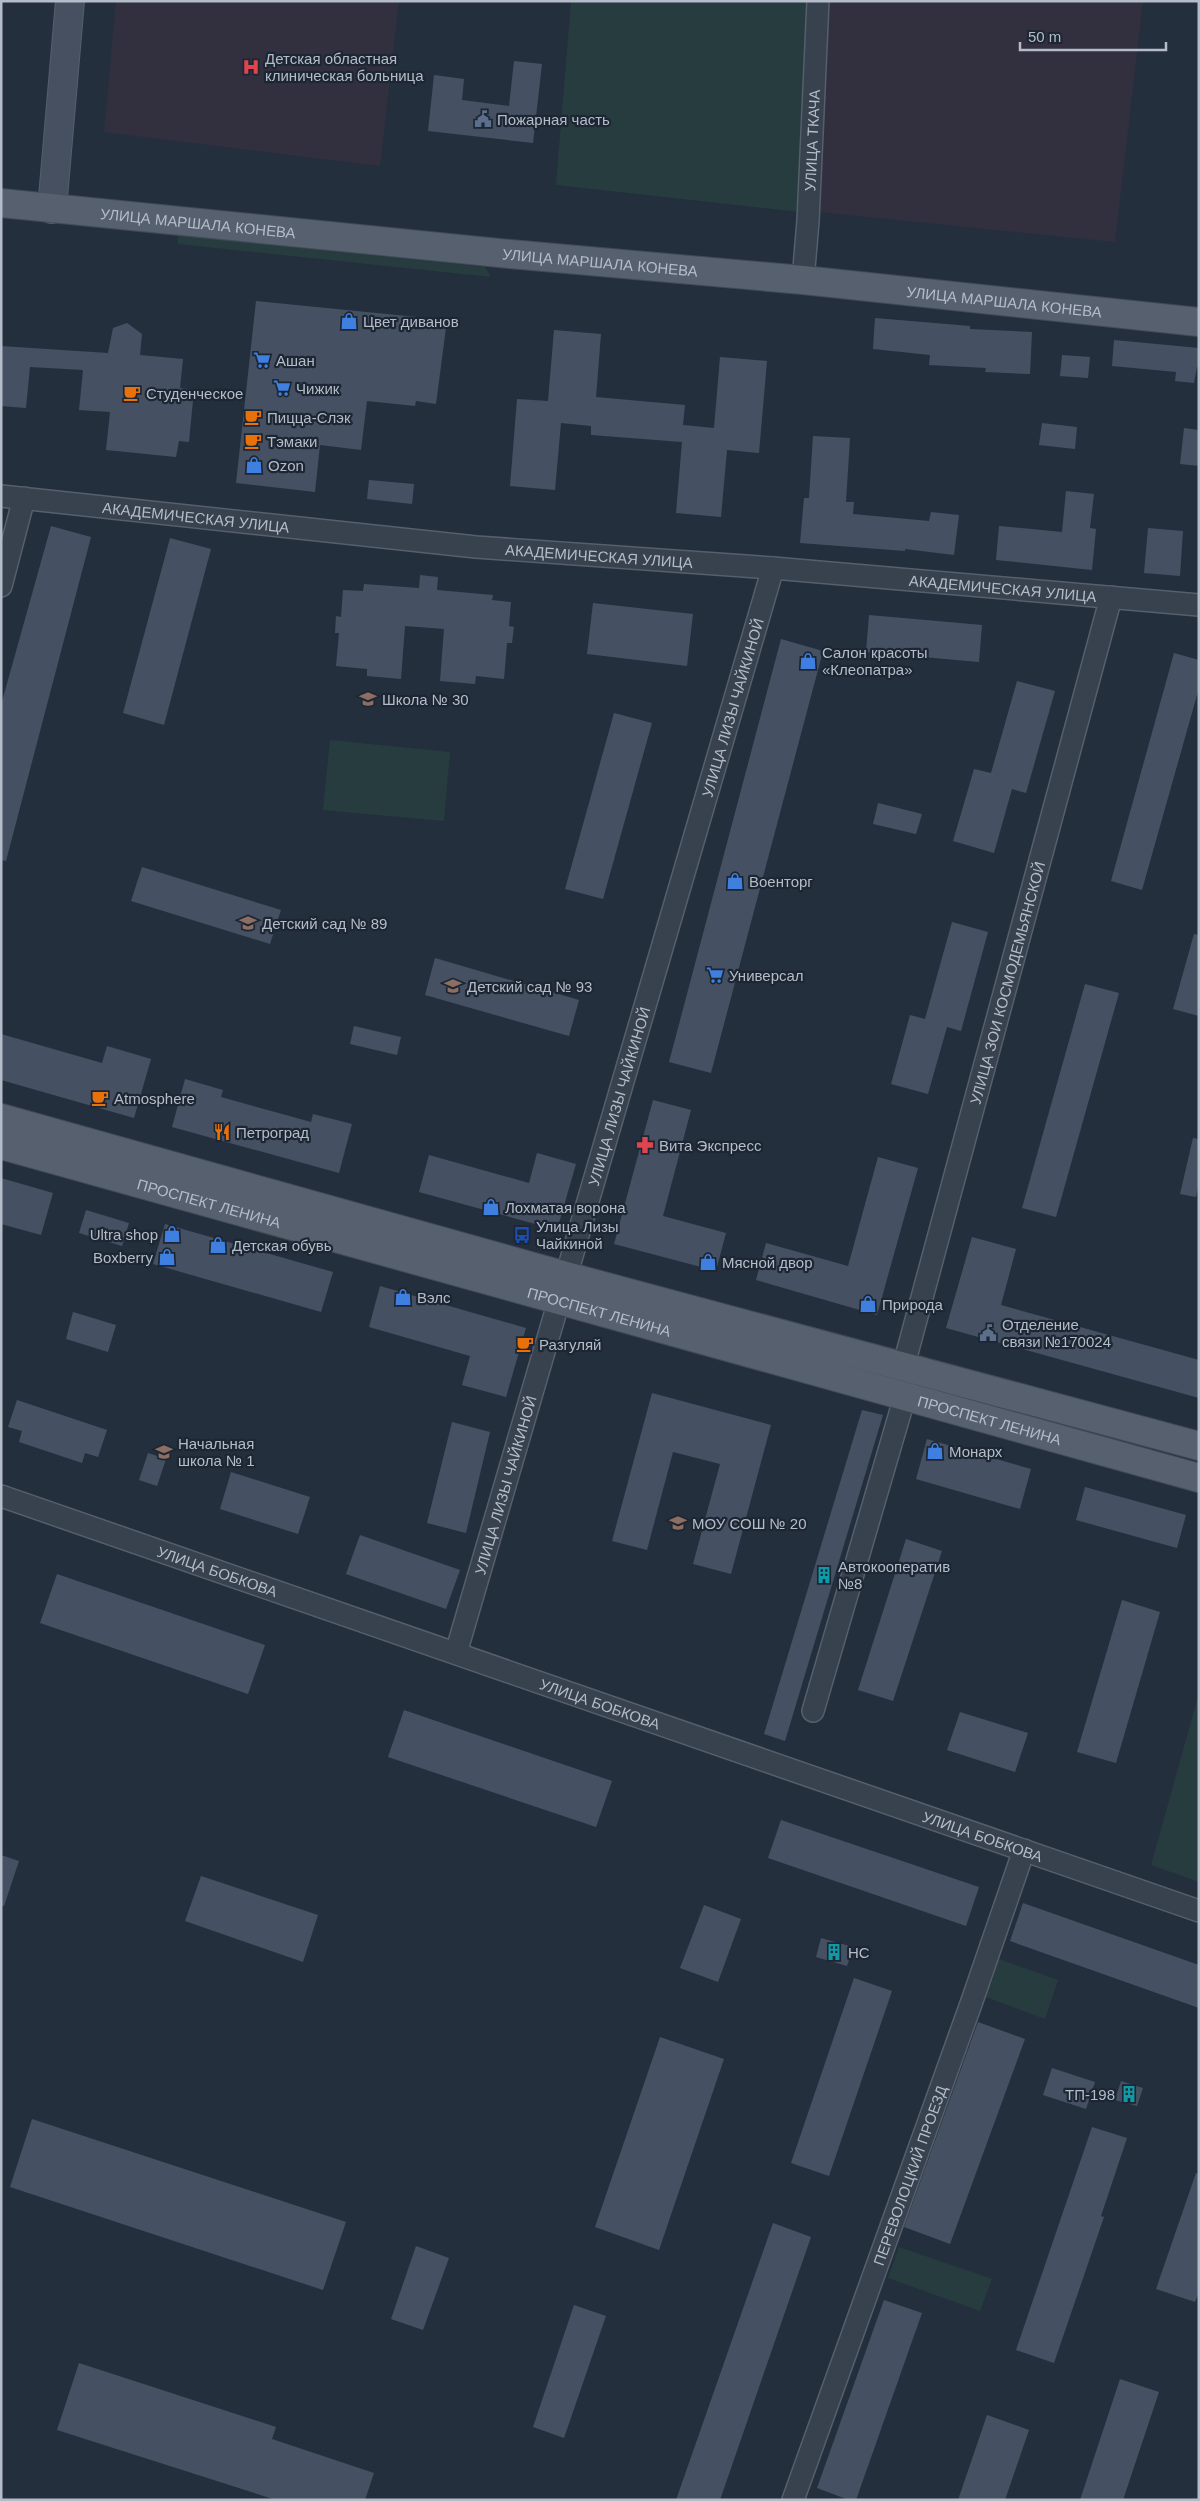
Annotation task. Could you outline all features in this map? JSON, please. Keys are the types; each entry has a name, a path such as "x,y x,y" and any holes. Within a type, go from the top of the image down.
{"main road":[{"path":"52,209 70,1"},
{"name":"УЛИЦА МАРШАЛА КОНЕВА","path":"1,203 803,280 1199,322"},
{"name":"ПРОСПЕКТ ЛЕНИНА","path":"1,1118 562,1288 893,1393 1199,1478"},
{"name":"ПРОСПЕКТ ЛЕНИНА","path":"1,1145 562,1288 904,1368 1199,1446"},
{"path":"893,1393 895,1384 901,1377 904,1368"}],"street":[{"name":"УЛИЦА ТКАЧА","path":"803,280 808,221 818,1"},
{"name":"АКАДЕМИЧЕСКАЯ УЛИЦА","path":"1,496 476,546 773,568 1199,605"},
{"path":"1,586 24,498"},
{"name":"УЛИЦА ЛИЗЫ ЧАЙКИНОЙ","path":"456,1653 773,568"},
{"name":"УЛИЦА ЗОИ КОСМОДЕМЬЯНСКОЙ","path":"904,1368 1111,597"},
{"path":"813,1711 893,1393"},
{"name":"УЛИЦА БОБКОВА","path":"1,1496 1199,1911"},
{"name":"ПЕРЕВОЛОЦКИЙ ПРОЕЗД","path":"793,2500 972,2001 1024,1850"}],"shaded area":[{"name":"Детская областная клиническая больница","path":"116,1 399,1 380,166 104,132"},
{"path":"830,1 1143,1 1115,242 818,212"}],"green space":[{"path":"571,1 810,1 800,212 556,185"},
{"path":"178,235 485,267 491,277 178,244"},
{"path":"330,740 450,752 444,821 323,810"},
{"path":"1199,1693 1199,1882 1151,1865"},
{"path":"999,1959 1058,1980 1045,2019 986,1997"},
{"path":"899,2247 992,2279 980,2311 888,2278"}],"building":[{"name":"Пожарная часть","path":"514,61 542,64 533,143 428,131 434,75 464,79 462,100 509,106"},
{"path":"256,301 447,320 436,404 416,401 415,406 367,401 361,450 320,445 315,492 236,483"},
{"path":"875,318 970,326 970,329 1032,332 1030,374 985,372 986,368 929,365 930,355 873,349"},
{"path":"127,323 142,334 140,355 183,359 180,388 194,390 189,442 179,441 176,457 106,450 110,412 79,410 83,370 30,367 26,408 1,406 1,346 108,353 113,328"},
{"path":"554,330 601,334 596,397 685,405 683,425 714,428 720,357 767,361 759,453 727,450 721,517 676,513 682,442 591,435 591,426 561,423 555,490 510,486 517,399 548,401"},
{"path":"1114,340 1199,348 1199,368 1197,367 1194,383 1175,381 1176,372 1112,366"},
{"path":"1062,355 1090,357 1088,378 1060,376"},
{"path":"1042,423 1077,427 1075,449 1039,445"},
{"path":"1184,428 1199,430 1199,466 1180,464"},
{"path":"813,436 850,438 846,502 854,502 853,514 929,521 931,512 959,515 954,555 905,549 905,551 800,543 804,498 809,498"},
{"path":"369,480 414,484 412,504 367,499"},
{"path":"1066,491 1094,494 1090,528 1096,529 1092,570 996,560 999,526 1062,532"},
{"path":"51,526 91,537 6,861 1,860 1,705"},
{"path":"1148,528 1183,531 1180,576 1144,573"},
{"path":"170,538 211,549 164,725 123,713"},
{"path":"420,575 438,577 437,590 493,595 492,600 511,602 509,626 514,627 512,643 507,643 504,679 476,676 475,684 440,681 444,629 405,626 401,679 367,676 367,669 336,666 339,633 335,633 336,616 341,617 343,590 363,591 364,584 419,588"},
{"path":"593,603 693,614 687,666 587,654"},
{"path":"869,615 982,625 979,662 866,652"},
{"path":"781,639 823,651 711,1073 669,1062"},
{"path":"1174,653 1199,660 1199,688 1142,890 1111,881"},
{"path":"1017,681 1055,691 1026,793 1012,789 994,853 953,841 974,769 991,773"},
{"path":"614,713 652,723 603,899 565,889"},
{"path":"878,803 922,814 916,834 873,824"},
{"path":"142,867 281,910 270,944 131,901"},
{"path":"952,922 988,932 961,1031 947,1027 928,1094 891,1084 910,1015 925,1019"},
{"path":"1194,934 1199,935 1199,1016 1173,1009"},
{"path":"435,958 579,1000 569,1036 425,995"},
{"path":"1085,984 1119,993 1056,1217 1022,1208"},
{"path":"354,1026 401,1037 397,1055 350,1044"},
{"path":"1,1034 102,1063 107,1046 151,1059 134,1118 1,1080"},
{"path":"185,1079 223,1090 221,1097 311,1122 313,1114 352,1124 339,1173 172,1127"},
{"path":"653,1100 691,1110 663,1216 726,1233 716,1271 614,1244"},
{"path":"1193,1138 1199,1139 1199,1183 1196,1197 1180,1194"},
{"path":"537,1153 576,1164 557,1230 419,1192 429,1155 529,1183"},
{"path":"878,1157 918,1168 877,1315 756,1280 766,1243 848,1266"},
{"path":"1,1178 53,1193 41,1235 1,1224"},
{"path":"86,1210 129,1223 122,1246 79,1233"},
{"path":"165,1224 333,1272 321,1312 153,1264"},
{"path":"972,1237 1016,1249 1001,1305 1199,1360 1199,1398 946,1328"},
{"path":"380,1286 526,1328 506,1397 462,1385 470,1356 369,1327"},
{"path":"73,1312 116,1325 108,1352 66,1339"},
{"path":"652,1393 771,1425 731,1574 693,1564 720,1464 673,1452 647,1550 612,1541"},
{"path":"17,1400 107,1430 98,1457 85,1453 82,1463 19,1442 22,1431 8,1427"},
{"name":"Автокооператив №8","path":"862,1410 883,1415 785,1741 764,1734"},
{"path":"452,1422 490,1432 466,1533 427,1523"},
{"path":"927,1439 1031,1469 1020,1509 916,1479"},
{"path":"148,1453 166,1459 157,1486 139,1480"},
{"path":"231,1472 310,1497 298,1534 220,1509"},
{"path":"1085,1487 1186,1515 1177,1548 1076,1520"},
{"path":"360,1535 460,1570 446,1609 346,1574"},
{"path":"906,1539 942,1551 893,1701 858,1690"},
{"path":"57,1574 265,1645 248,1694 40,1623"},
{"path":"1122,1600 1160,1612 1116,1763 1077,1752"},
{"path":"404,1710 612,1781 596,1827 388,1757"},
{"path":"960,1712 1028,1733 1015,1772 947,1750"},
{"path":"781,1820 979,1887 966,1926 768,1858"},
{"path":"1,1855 19,1861 4,1906 1,1905"},
{"path":"201,1876 318,1915 303,1962 185,1921"},
{"path":"1023,1903 1199,1965 1199,2008 1010,1941"},
{"path":"704,1905 741,1919 718,1982 680,1968"},
{"name":"НС","path":"821,1938 853,1947 847,1966 816,1957"},
{"path":"854,1978 892,1991 829,2176 791,2163"},
{"path":"978,2022 1025,2039 950,2244 904,2227"},
{"path":"660,2037 724,2059 659,2250 595,2227"},
{"path":"1052,2068 1095,2082 1086,2109 1043,2095"},
{"name":"ТП-198","path":"1121,2081 1143,2088 1137,2106 1115,2100"},
{"path":"32,2119 346,2222 323,2290 10,2187"},
{"path":"1092,2127 1127,2138 1101,2216 1104,2217 1054,2363 1016,2350"},
{"path":"1196,2173 1199,2174 1199,2292 1195,2302 1156,2289"},
{"path":"773,2223 811,2237 720,2500 676,2500"},
{"path":"416,2246 449,2258 423,2330 391,2319"},
{"path":"884,2300 922,2313 856,2500 849,2500 817,2488"},
{"path":"574,2305 606,2316 564,2438 533,2427"},
{"path":"79,2363 276,2427 272,2439 374,2473 365,2500 276,2500 57,2430"},
{"path":"1120,2379 1159,2392 1123,2500 1080,2500"},
{"path":"987,2415 1029,2430 1005,2500 958,2500"}],"place":[{"name":"Детская областная клиническая больница","path":"251,67"},
{"name":"Пожарная часть","path":"483,119"},
{"name":"Цвет диванов","path":"349,321"},
{"name":"Ашан","path":"262,360"},
{"name":"Чижик","path":"282,388"},
{"name":"Студенческое","path":"132,393"},
{"name":"Пицца-Слэк","path":"253,417"},
{"name":"Тэмаки","path":"253,441"},
{"name":"Ozon","path":"254,465"},
{"name":"Салон красоты «Клеопатра»","path":"808,661"},
{"name":"Школа № 30","path":"368,699"},
{"name":"Военторг","path":"735,881"},
{"name":"Детский сад № 89","path":"248,923"},
{"name":"Универсал","path":"715,975"},
{"name":"Детский сад № 93","path":"453,986"},
{"name":"Atmosphere","path":"100,1098"},
{"name":"Петроград","path":"222,1132"},
{"name":"Вита Экспресс","path":"645,1145"},
{"name":"Лохматая ворона","path":"491,1207"},
{"name":"Ultra shop","path":"172,1234"},
{"name":"Улица Лизы Чайкиной","path":"522,1235"},
{"name":"Детская обувь","path":"218,1245"},
{"name":"Boxberry","path":"167,1257"},
{"name":"Мясной двор","path":"708,1262"},
{"name":"Вэлс","path":"403,1297"},
{"name":"Природа","path":"868,1304"},
{"name":"Отделение связи №170024","path":"988,1333"},
{"name":"Разгуляй","path":"525,1344"},
{"name":"Монарх","path":"935,1451"},
{"name":"Начальная школа № 1","path":"164,1452"},
{"name":"МОУ СОШ № 20","path":"678,1523"},
{"name":"Автокооператив №8","path":"824,1575"},
{"name":"НС","path":"834,1952"},
{"name":"ТП-198","path":"1129,2094"}]}
